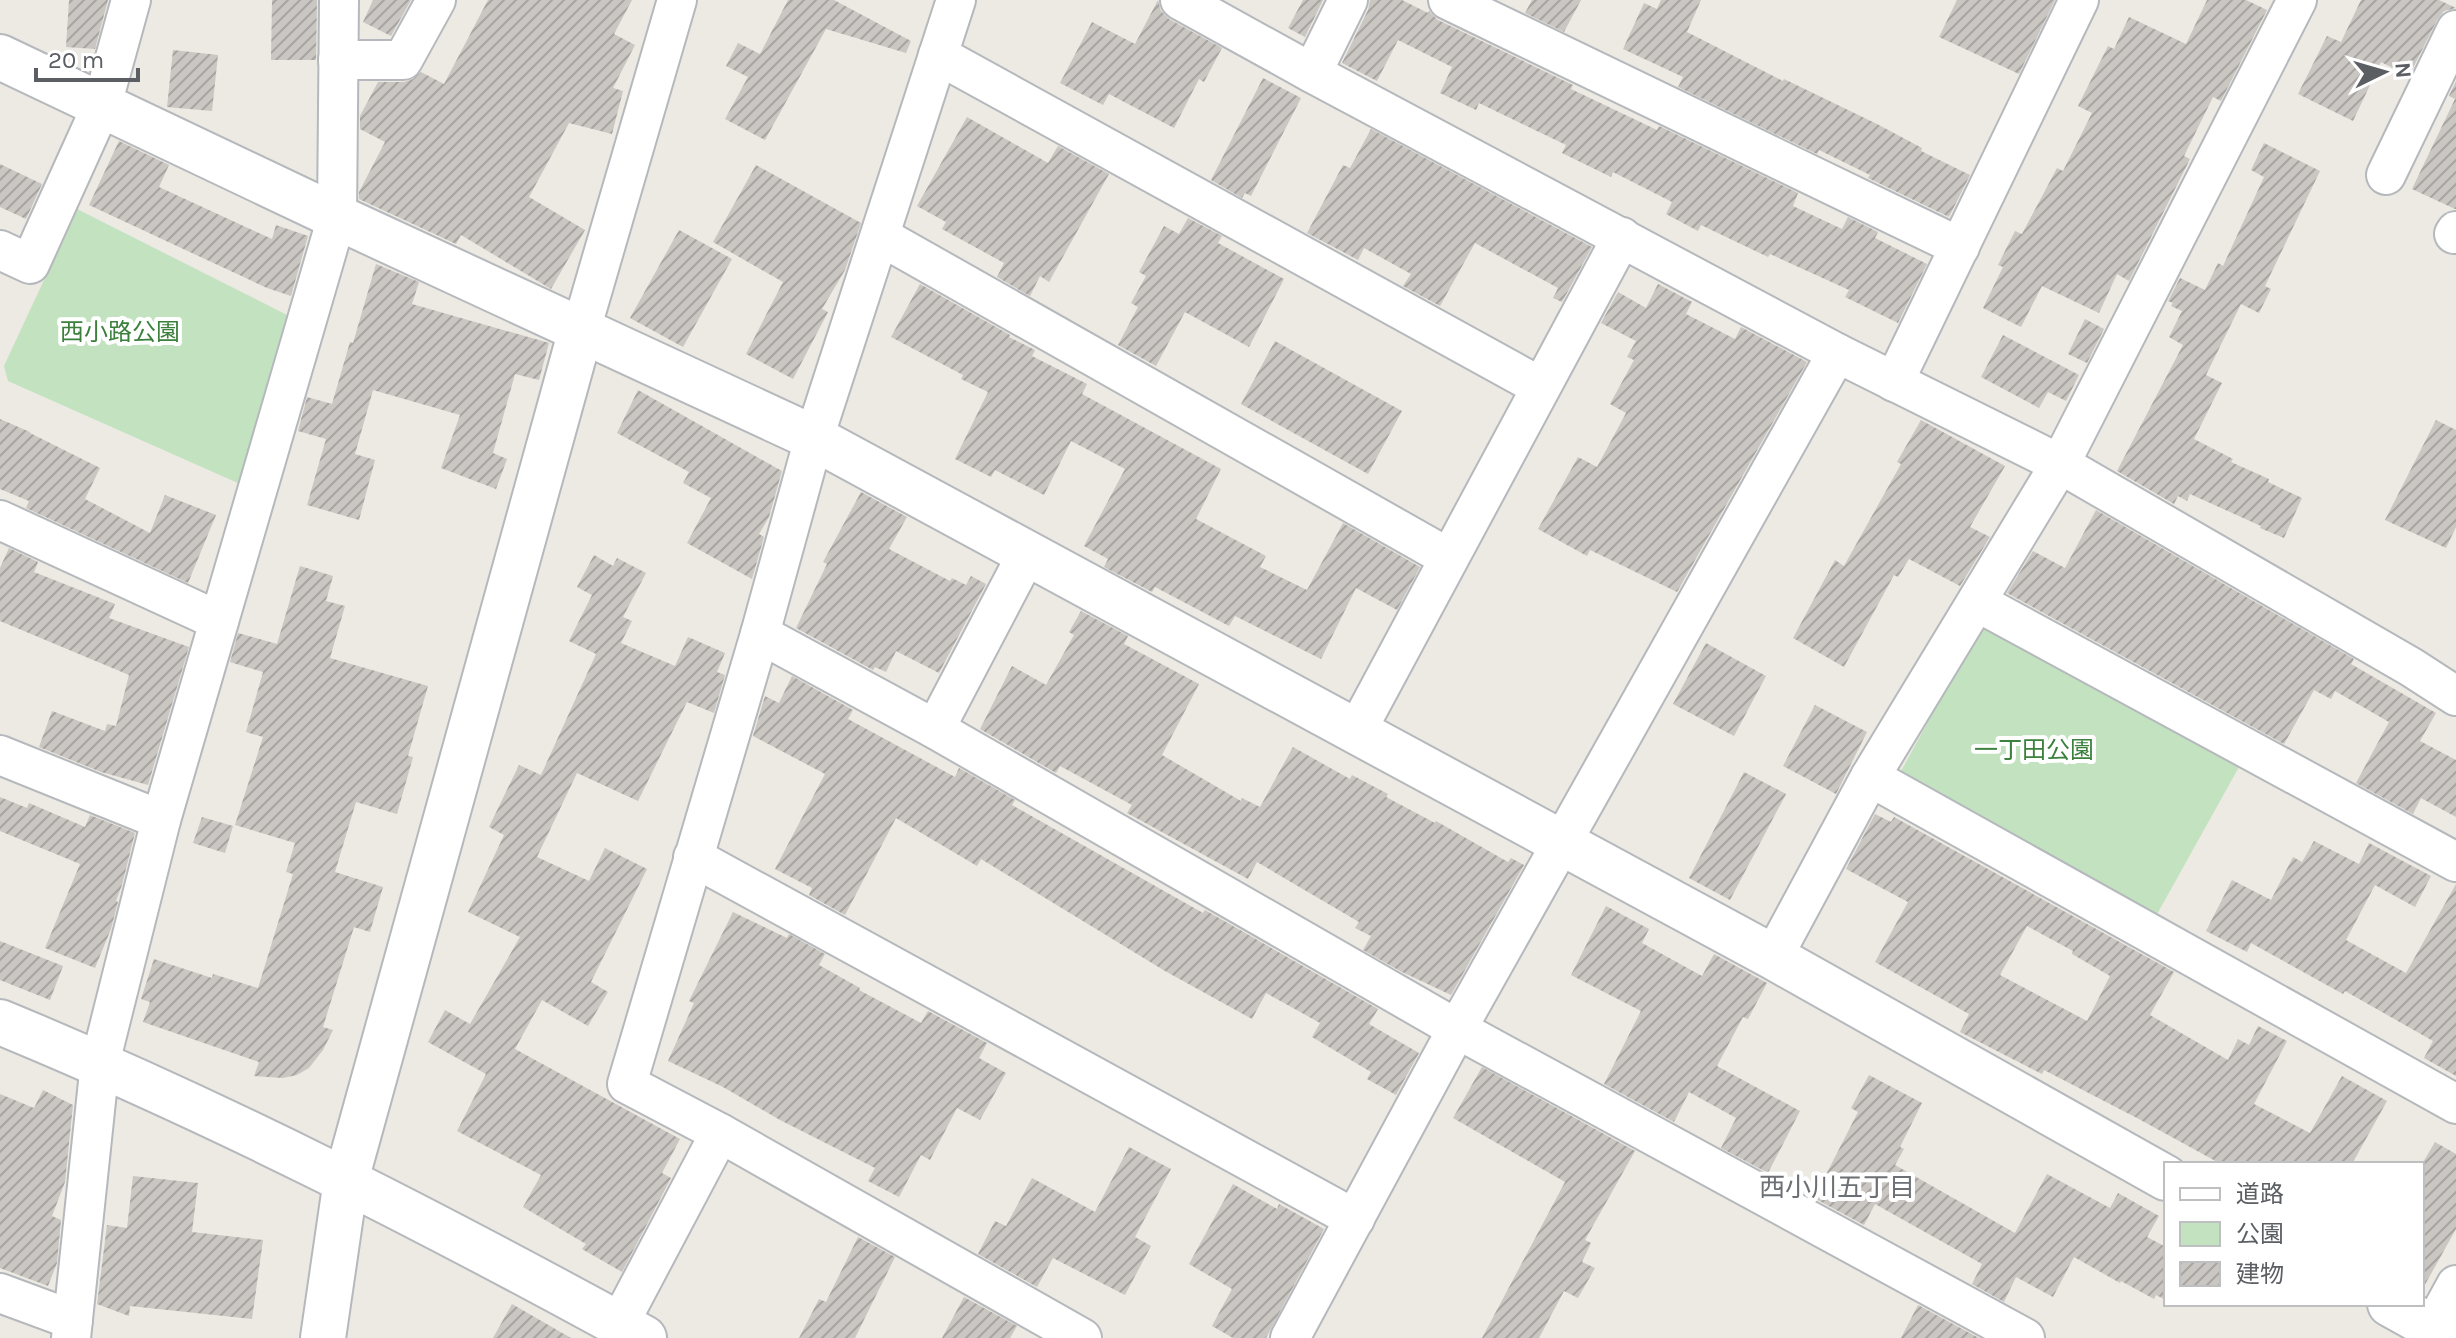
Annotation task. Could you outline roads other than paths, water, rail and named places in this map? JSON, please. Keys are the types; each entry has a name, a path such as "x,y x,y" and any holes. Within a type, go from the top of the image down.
{"street":[{"path":"0,250 30,264 102,105 131,0"},
{"path":"0,1293 72,1329 100,1063 161,820 337,217 339,0"},
{"path":"338,60 403,60 436,0"},
{"path":"323,1338 346,1180 581,330 677,0"},
{"path":"956,0 814,438 760,634 627,1084 720,1133 1082,1338"},
{"path":"1180,0 1837,353 2060,464 2456,696"},
{"path":"1312,73 1348,0"},
{"path":"1448,0 1960,247"},
{"path":"1894,382 2079,0"},
{"path":"1773,957 1870,777 2060,464 2297,0"},
{"path":"2386,175 2456,30"},
{"path":"938,55 1541,387"},
{"path":"0,57 814,438 1773,957 2164,1177"},
{"path":"880,236 1449,558"},
{"path":"1357,730 1622,237"},
{"path":"1290,1338 1457,1029 1837,353"},
{"path":"0,520 219,621"},
{"path":"935,729 1028,552"},
{"path":"1977,602 2456,862"},
{"path":"760,634 935,729 1457,1029 2025,1338"},
{"path":"0,755 161,820"},
{"path":"1870,777 2456,1104"},
{"path":"693,857 1355,1219"},
{"path":"0,1022 100,1063 346,1180 632,1331 720,1133"},
{"path":"2393,1306 2436,1335 2456,1285"}],"district":[{"name":"西小川五丁目","path":"1837,1187"}],"park label":[{"name":"西小路公園","path":"120,332"},
{"name":"一丁田公園","path":"2034,750"}]}
